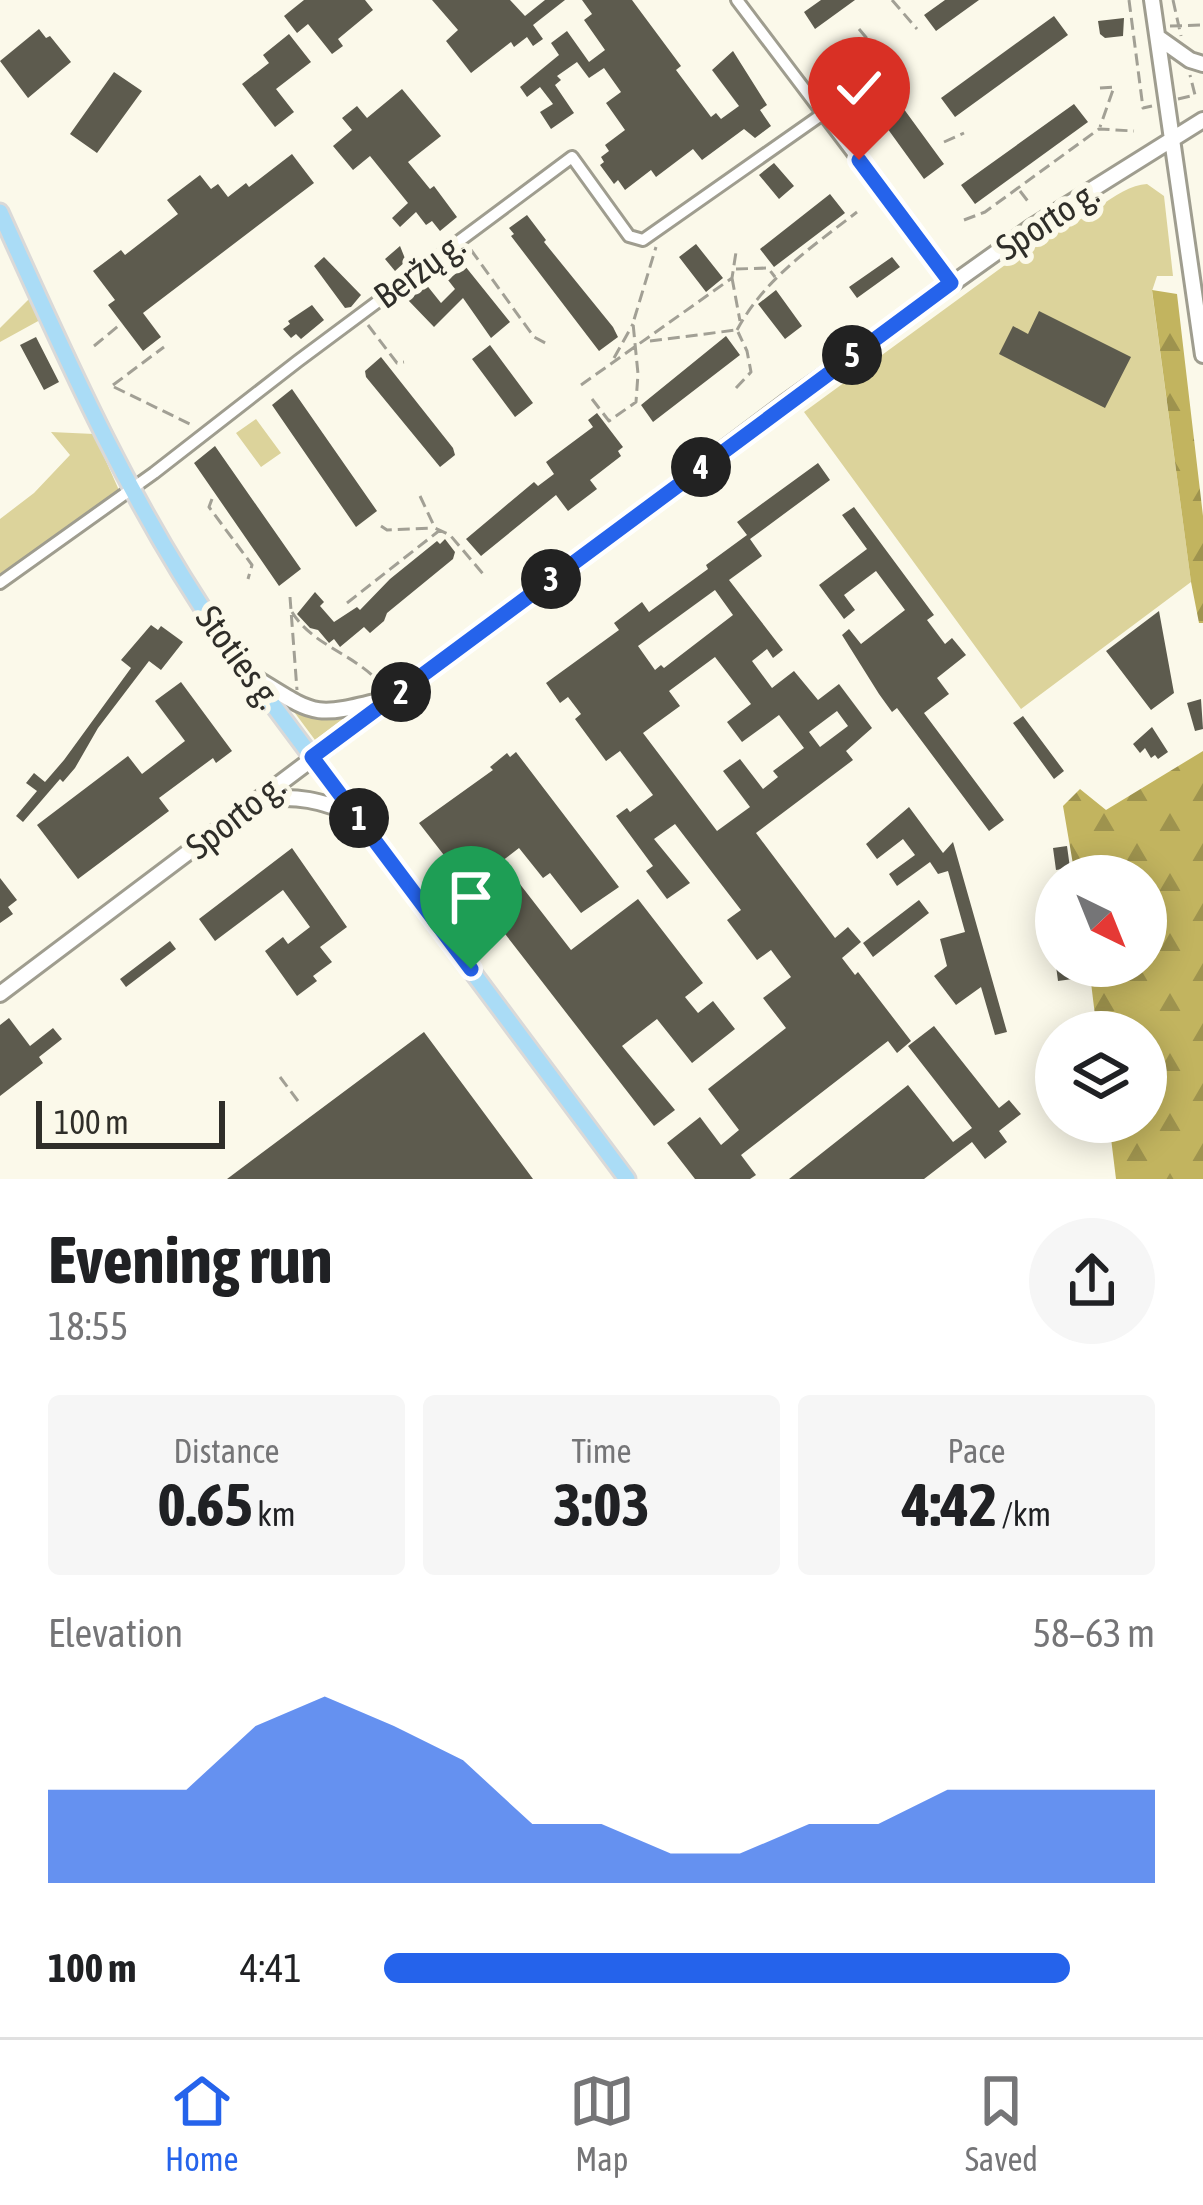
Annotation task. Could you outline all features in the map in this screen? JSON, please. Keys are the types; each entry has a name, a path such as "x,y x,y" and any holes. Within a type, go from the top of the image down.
{"main road":[{"name":"Stoties g.","path":"0,212 131,487 175,568 627,1179"}],"street":[{"path":"737,0 951,283"},
{"path":"1152,0 1203,355"},
{"path":"1158,33 1190,60 1203,64"},
{"path":"667,224 824,113"},
{"name":"Sporto g.","path":"0,994 951,283 1203,120"},
{"name":"Beržų g.","path":"0,583 572,157 629,236 643,240 667,224"},
{"path":"250,675 322,713 394,698"},
{"path":"254,801 311,798 357,815"}],"path":[{"path":"892,0 916,29"},
{"path":"1158,33 1203,25"},
{"path":"859,29 881,55"},
{"path":"964,220 985,212 1100,129 1114,87 1100,88"},
{"path":"1195,95 1203,107"},
{"path":"1100,129 1134,131"},
{"path":"944,142 964,133"},
{"path":"1018,188 1030,204"},
{"path":"737,330 775,277 857,212"},
{"path":"592,399 609,422 636,402 636,303 667,224"},
{"path":"462,238 534,338 549,345"},
{"path":"736,252 732,278 741,323"},
{"path":"734,269 768,268 775,277"},
{"path":"581,385 732,278"},
{"path":"359,314 397,363 404,362"},
{"path":"94,346 122,323"},
{"path":"610,364 633,323"},
{"path":"645,341 737,330"},
{"path":"736,388 751,372 737,330"},
{"path":"164,347 113,386 207,432"},
{"path":"420,496 437,529"},
{"path":"212,499 209,507 252,565 248,579"},
{"path":"381,526 387,530 437,529 450,535 484,575"},
{"path":"346,603 437,529"},
{"path":"290,597 298,704"},
{"path":"291,611 313,637 353,657 373,676"},
{"path":"280,1077 298,1101"}],"shaded area":[{"path":"1147,184 1164,196 1173,276 1157,276 1152,291 1191,582 1021,709 804,412 1042,238 1123,191"},
{"path":"30,298 40,320 0,342 0,328"},
{"path":"256,419 281,453 261,467 236,433"},
{"path":"51,432 94,434 122,497 0,588 0,519 34,493 70,455"},
{"path":"286,701 353,711 315,740"}],"green space":[{"path":"1152,290 1177,294 1203,516 1203,623 1199,623 1191,582"},
{"path":"1203,751 1203,1179 1116,1179 1112,1143 1167,1143 1167,1011 1094,1011 1092,987 1167,987 1167,855 1071,855 1063,806 1080,789 1106,810"}],"building":[{"path":"304,0 365,0 373,10 338,39 343,46 332,54 308,24 297,33 284,16"},
{"path":"432,0 510,0 525,16 545,0 565,0 533,25 543,39 533,46 527,37 514,47 511,42 471,73 446,41 458,30"},
{"path":"582,0 632,0 681,66 676,70 711,117 716,113 721,119 739,106 712,70 733,51 767,105 760,110 771,126 755,138 744,129 702,160 693,149 656,177 651,170 625,190 618,180 614,184 600,165 601,157 609,151 605,145 625,130 606,103 621,92 604,68 589,78 577,62 557,76 561,80 555,85 574,113 551,129 540,112 553,104 540,87 527,97 520,87 559,55 551,43 567,31 589,62 605,50 584,20 592,14"},
{"path":"821,0 855,0 815,29 804,12"},
{"path":"945,0 979,0 936,31 924,15"},
{"path":"1054,16 1068,35 955,117 941,98"},
{"path":"1124,18 1123,36 1100,34 1098,21"},
{"path":"39,29 71,62 28,98 0,61"},
{"path":"289,34 311,62 276,89 294,112 275,127 242,84 269,63 263,55"},
{"path":"860,49 944,164 924,179 840,63"},
{"path":"114,72 142,91 97,153 70,134"},
{"path":"402,89 441,136 408,162 457,217 440,231 432,221 426,225 416,212 400,227 392,218 408,203 370,156 353,170 333,146 352,130 342,118 357,106 367,118"},
{"path":"1074,104 1088,122 975,204 961,185"},
{"path":"292,154 314,183 143,313 161,337 143,351 108,305 115,300 93,271 121,250 125,255 178,214 167,200 200,175 211,189 218,184 228,197"},
{"path":"774,163 794,186 779,199 759,175"},
{"path":"830,194 845,213 774,267 760,249"},
{"path":"527,215 613,327 618,337 599,351 511,236 509,228"},
{"path":"696,244 723,278 706,292 679,257"},
{"path":"400,246 406,261 395,271 385,259"},
{"path":"324,257 361,295 351,307 345,308 314,266"},
{"path":"892,257 900,267 857,298 849,287"},
{"path":"465,266 510,322 491,338 463,298 434,327 407,299 425,283 441,303 455,289 448,280"},
{"path":"776,290 802,326 785,339 758,304"},
{"path":"312,305 324,320 301,339 296,334 291,338 283,329 288,321"},
{"path":"1039,311 1131,357 1105,408 999,354 1013,326 1028,334"},
{"path":"726,336 740,355 653,422 641,405"},
{"path":"36,337 59,382 44,390 20,345"},
{"path":"490,345 533,403 515,417 472,359"},
{"path":"381,357 453,448 455,455 440,467 366,377 365,371"},
{"path":"292,389 377,511 356,527 272,405"},
{"path":"597,413 623,447 618,451 621,456 590,480 597,489 568,511 556,495 481,556 466,539 534,482 538,486 554,474 546,462 593,427 588,420"},
{"path":"215,446 301,569 279,586 194,463"},
{"path":"818,463 830,480 750,539 762,556 729,580 783,650 773,658 767,649 752,661 772,688 794,671 818,700 839,684 872,728 846,751 853,760 756,833 835,938 848,927 861,942 842,958 911,1041 897,1053 888,1041 741,1155 756,1175 750,1179 695,1179 667,1143 700,1117 721,1145 739,1130 708,1089 786,1028 763,998 791,977 771,950 757,960 727,920 741,910 675,824 654,839 690,883 667,899 646,871 653,866 616,816 653,795 620,751 606,761 575,719 581,714 568,697 560,703 546,683 619,630 614,623 642,602 649,612 708,569 706,565 747,535 737,522","holes":["715,590 733,615 655,670 638,646","715,657 751,704 727,722 742,742 779,715 804,748 773,771 778,777 763,789 740,759 723,771 750,807 717,831 643,733 680,706 669,691","837,711 848,726 820,747 809,732"]},
{"path":"854,507 934,615 927,620 945,644 952,638 966,655 937,678 949,694 924,713 1004,820 989,831 897,708 892,712 842,635 849,629 861,644 905,610 876,571 844,595 855,610 844,619 819,585 867,549 842,515"},
{"path":"445,539 455,552 453,559 387,613 370,633 364,627 340,647 297,614 315,592 334,622 357,607 360,610 390,579"},
{"path":"1159,611 1174,693 1151,710 1106,651"},
{"path":"151,625 158,630 161,626 183,642 161,670 149,661 98,728 75,768 23,822 16,816 37,791 26,783 34,773 45,782 64,760 131,668 121,660"},
{"path":"181,682 232,751 216,763 213,758 159,798 169,811 78,879 37,825 128,756 142,774 185,741 155,701"},
{"path":"1201,699 1203,729 1195,731 1187,703"},
{"path":"1023,716 1064,771 1054,779 1013,723"},
{"path":"1152,727 1168,752 1158,759 1151,758 1145,748 1140,753 1133,744"},
{"path":"516,752 619,887 581,913 550,873 543,878 519,848 502,861 571,950 638,899 703,983 685,997 698,1013 713,1001 735,1029 692,1063 657,1019 622,1046 675,1110 654,1126 419,823 493,770 490,767 507,753 510,757"},
{"path":"909,807 943,853 953,842 1007,1032 995,1035 981,987 956,1005 934,976 947,966 940,939 965,932 948,871 938,874 930,862 897,886 889,874 915,855 903,839 877,859 866,844"},
{"path":"1067,846 1068,855 1054,855 1053,848"},
{"path":"292,848 347,927 320,947 332,962 297,996 265,951 283,937 288,944 310,927 283,890 215,941 199,919"},
{"path":"0,878 17,900 8,907 13,914 0,923"},
{"path":"919,900 929,913 873,957 863,943"},
{"path":"170,941 176,949 126,987 120,979"},
{"path":"9,1018 30,1046 53,1028 62,1039 39,1057 43,1063 0,1096 0,1025"},
{"path":"934,1026 999,1108 1009,1100 1021,1114 999,1131 1007,1142 985,1159 972,1142 924,1179 789,1179 908,1085 953,1142 972,1128 908,1046"},
{"path":"424,1032 533,1179 227,1179"}],"route":[{"path":"471,969 312,757 951,283 859,160"}]}
